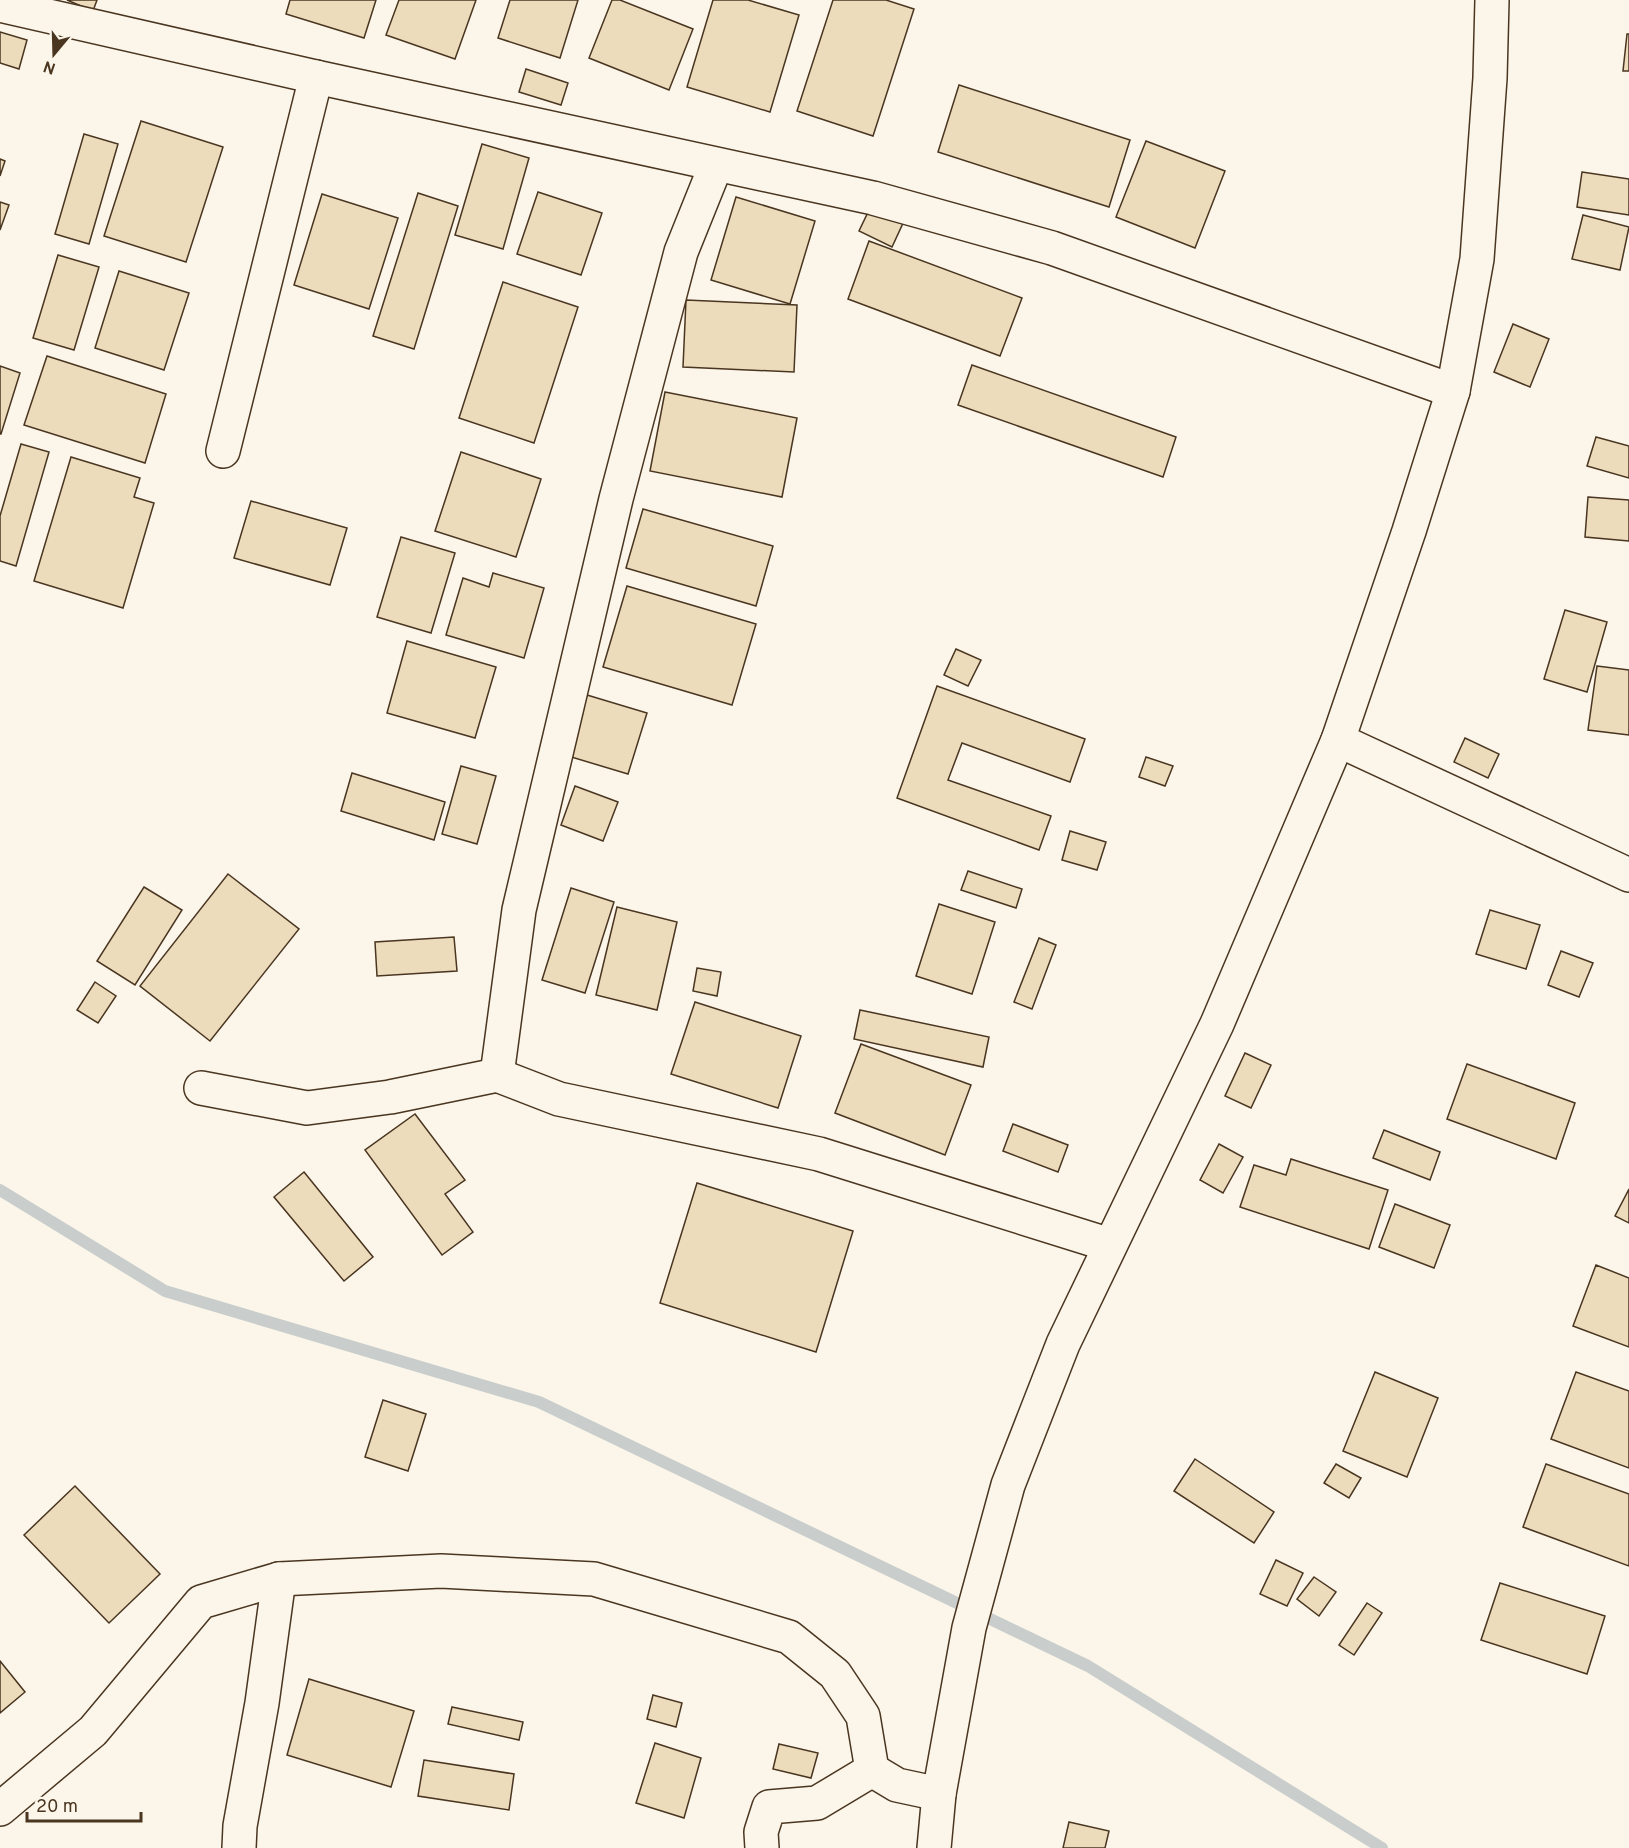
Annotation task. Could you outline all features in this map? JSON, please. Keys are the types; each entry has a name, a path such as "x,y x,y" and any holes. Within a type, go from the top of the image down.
{"street":[{"path":"934,1848 939,1794 969,1628 1008,1485 1063,1344 1217,1024 1338,740 1409,531 1453,391 1477,259 1490,78 1492,0"},
{"path":"0,5 316,77 873,198 1052,248 1453,391"},
{"path":"223,451 316,77"},
{"path":"497,1075 519,910 616,499 681,252 716,165"},
{"path":"1338,740 1629,875"},
{"path":"201,1088 307,1108 390,1097 497,1075 560,1099 819,1154 1110,1245"},
{"path":"0,1809 93,1731 201,1602 279,1579 441,1571 594,1579 789,1637 835,1674 863,1716 872,1770 897,1785 939,1794"},
{"path":"239,1848 240,1826 262,1703 279,1579"},
{"path":"762,1848 761,1832 770,1807 817,1803 872,1770"}],"building":[{"path":"67,0 97,0 93,11"},
{"path":"290,0 376,0 364,38 286,14"},
{"path":"399,0 476,0 455,59 386,35"},
{"path":"510,0 578,0 560,58 498,38"},
{"path":"612,0 620,0 693,29 669,90 589,58"},
{"path":"713,0 748,0 799,15 770,112 687,87"},
{"path":"833,0 886,0 914,9 873,136 797,111"},
{"path":"0,32 27,40 19,69 0,63"},
{"path":"1627,34 1629,34 1629,71 1623,71"},
{"path":"526,69 568,83 561,105 519,92"},
{"path":"959,85 1130,140 1109,207 938,152"},
{"path":"141,121 223,147 186,262 104,236"},
{"path":"84,134 118,144 89,244 55,234"},
{"path":"1146,141 1225,171 1195,248 1116,217"},
{"path":"482,144 529,158 503,249 455,235"},
{"path":"0,159 5,161 0,176"},
{"path":"1582,172 1629,179 1629,215 1577,207"},
{"path":"538,192 602,213 581,275 517,254"},
{"path":"418,193 458,206 414,349 373,336"},
{"path":"322,194 398,218 369,309 294,285"},
{"path":"736,197 815,221 790,304 711,280"},
{"path":"0,202 9,205 0,230"},
{"path":"871,206 904,221 892,247 859,231"},
{"path":"1583,215 1629,227 1620,270 1572,259"},
{"path":"869,241 1022,298 1000,356 848,299"},
{"path":"58,255 99,267 74,350 33,338"},
{"path":"119,271 189,293 164,370 95,348"},
{"path":"503,282 578,307 534,443 459,418"},
{"path":"686,300 797,305 794,372 683,367"},
{"path":"1513,324 1549,339 1530,387 1494,372"},
{"path":"47,356 166,394 145,463 24,425"},
{"path":"972,365 1176,437 1163,477 958,405"},
{"path":"0,366 20,373 1,434 0,434"},
{"path":"665,392 797,418 782,497 650,471"},
{"path":"1596,437 1629,446 1629,478 1587,466"},
{"path":"21,444 49,452 16,566 0,561 0,516"},
{"path":"461,452 541,479 516,557 435,531"},
{"path":"71,457 140,478 134,497 154,503 123,608 34,581"},
{"path":"1588,497 1629,500 1629,541 1585,537"},
{"path":"251,501 347,528 330,585 234,558"},
{"path":"643,509 773,546 756,606 626,568"},
{"path":"401,537 455,553 431,633 377,617"},
{"path":"493,573 544,588 524,658 446,635 463,578 489,587"},
{"path":"627,586 756,624 732,705 603,667"},
{"path":"1565,610 1607,622 1587,692 1544,679"},
{"path":"407,641 496,667 475,738 387,713"},
{"path":"956,649 981,660 968,686 944,675"},
{"path":"1597,666 1629,670 1629,735 1588,730"},
{"path":"937,686 1085,739 1070,782 962,743 948,780 1051,816 1039,850 897,798"},
{"path":"587,695 647,713 628,774 568,756"},
{"path":"1465,738 1499,754 1488,778 1454,762"},
{"path":"1146,757 1173,766 1165,786 1139,777"},
{"path":"461,766 496,776 477,844 442,834"},
{"path":"352,773 445,802 434,840 341,811"},
{"path":"575,786 618,802 603,841 561,825"},
{"path":"1070,831 1106,842 1097,870 1062,860"},
{"path":"968,871 1022,889 1016,908 961,890"},
{"path":"228,874 299,929 210,1041 140,986"},
{"path":"144,887 182,910 135,985 97,961"},
{"path":"571,888 614,902 585,993 542,980"},
{"path":"939,904 995,922 972,994 916,976"},
{"path":"617,907 677,922 657,1010 596,995"},
{"path":"1490,910 1540,925 1526,969 1476,954"},
{"path":"454,937 457,971 377,976 375,942"},
{"path":"1039,938 1056,945 1032,1009 1014,1002"},
{"path":"1561,951 1593,963 1579,997 1548,985"},
{"path":"697,968 721,972 717,996 693,991"},
{"path":"95,982 116,996 98,1023 77,1010"},
{"path":"695,1002 801,1036 778,1108 671,1074"},
{"path":"860,1010 989,1037 983,1067 854,1039"},
{"path":"861,1044 971,1085 945,1155 835,1113"},
{"path":"1245,1053 1271,1065 1251,1108 1225,1096"},
{"path":"1467,1064 1575,1103 1556,1159 1447,1119"},
{"path":"415,1114 465,1180 445,1194 473,1232 442,1255 365,1150"},
{"path":"1013,1124 1068,1145 1058,1172 1003,1151"},
{"path":"1384,1130 1440,1152 1430,1180 1373,1158"},
{"path":"1219,1144 1243,1157 1223,1193 1200,1180"},
{"path":"1291,1159 1388,1190 1369,1249 1240,1207 1254,1165 1286,1175"},
{"path":"304,1172 373,1257 344,1281 274,1197"},
{"path":"697,1183 853,1231 816,1352 660,1303"},
{"path":"1629,1189 1629,1223 1615,1216"},
{"path":"1395,1204 1450,1225 1434,1268 1379,1247"},
{"path":"1596,1265 1629,1278 1629,1347 1573,1326"},
{"path":"1375,1372 1438,1398 1407,1477 1343,1451"},
{"path":"1576,1372 1629,1391 1629,1468 1551,1439"},
{"path":"383,1400 426,1414 408,1471 365,1457"},
{"path":"1195,1459 1274,1512 1254,1543 1174,1491"},
{"path":"1336,1464 1361,1478 1349,1498 1324,1483"},
{"path":"1546,1464 1629,1494 1629,1566 1523,1527"},
{"path":"75,1486 160,1574 109,1623 24,1535"},
{"path":"1276,1560 1303,1573 1287,1606 1260,1594"},
{"path":"1314,1577 1336,1592 1319,1616 1297,1599"},
{"path":"1500,1583 1605,1616 1587,1674 1481,1640"},
{"path":"1367,1603 1382,1613 1354,1655 1339,1645"},
{"path":"0,1661 25,1692 0,1713"},
{"path":"309,1679 414,1711 391,1787 287,1755"},
{"path":"653,1695 682,1703 676,1727 647,1719"},
{"path":"452,1707 523,1722 519,1740 448,1724"},
{"path":"655,1743 701,1758 684,1818 636,1803"},
{"path":"779,1744 818,1753 811,1778 773,1769"},
{"path":"424,1760 514,1774 509,1810 418,1796"},
{"path":"1069,1822 1109,1831 1105,1848 1063,1848"}],"waterway":[{"path":"0,1190 165,1291 539,1402 1088,1666 1382,1848"}]}
